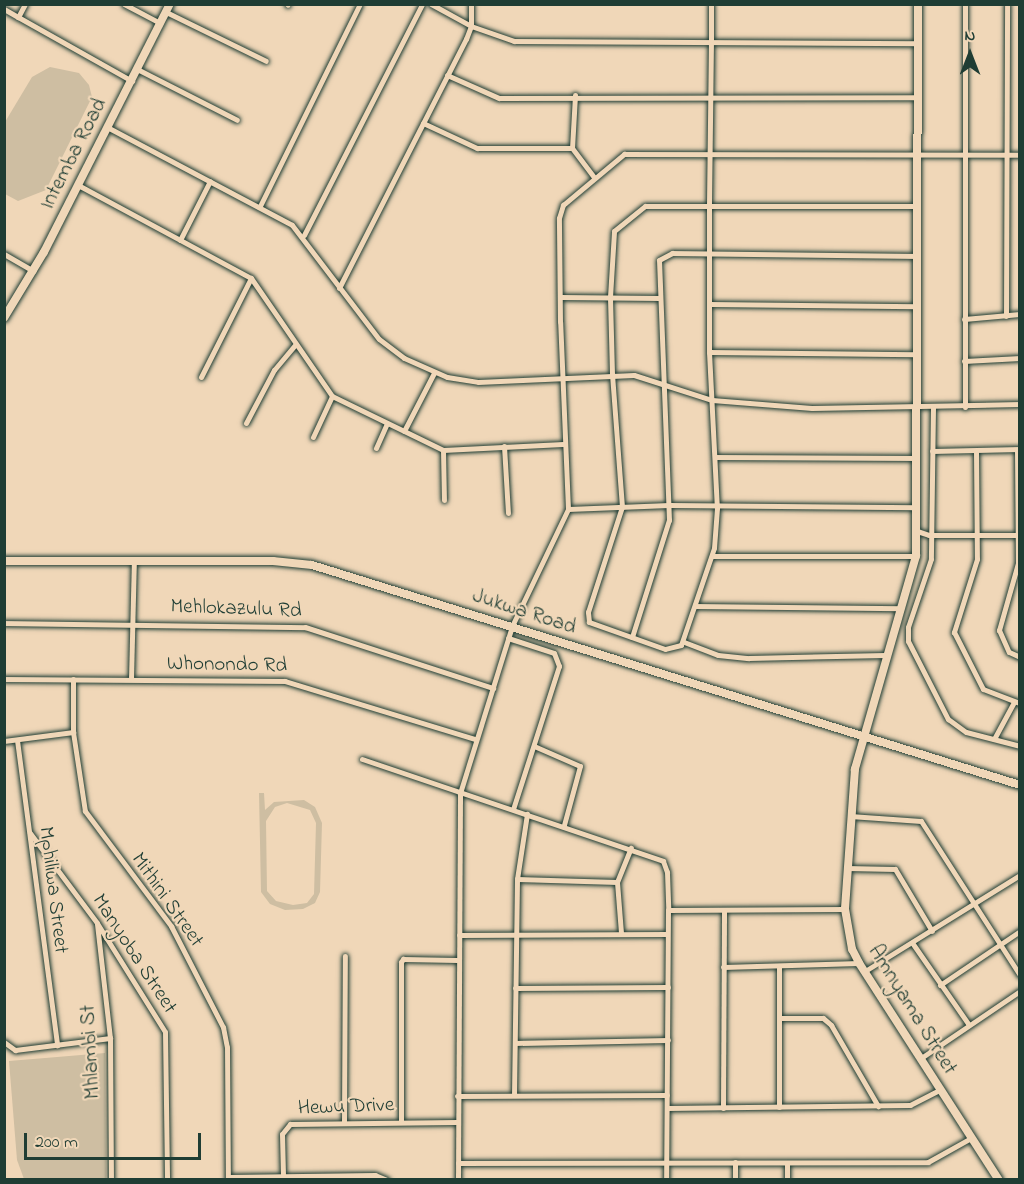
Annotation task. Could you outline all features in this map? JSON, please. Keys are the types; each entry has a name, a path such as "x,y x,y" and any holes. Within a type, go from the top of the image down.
{"street":[{"path":"18,17 25,4"},
{"path":"123,4 160,23"},
{"path":"260,206 360,4"},
{"path":"304,235 422,4"},
{"path":"431,4 471,26 514,41 711,40 918,43"},
{"path":"339,288 471,26 471,4"},
{"path":"684,642 712,556 717,508 716,457 708,352 711,4"},
{"name":"Amnyama Street","path":"918,4 916,556 862,737 850,816 845,868 845,909 852,949 859,963 999,1179"},
{"path":"965,4 965,407"},
{"path":"1006,4 1006,316"},
{"path":"168,8 266,61"},
{"name":"Intemba Road","path":"5,317 33,271 168,8"},
{"path":"4,9 132,81"},
{"path":"137,69 237,120"},
{"path":"447,75 492,97 575,95 918,96"},
{"path":"575,95 572,148 594,177"},
{"path":"423,123 477,148 572,148"},
{"path":"107,127 260,206 304,235 339,288 389,348 434,373 478,382 612,374 661,382 712,400 812,408 933,408 1020,404"},
{"path":"458,1179 459,793 512,627 568,509 561,376 560,212 594,177 624,154 964,153 1020,155"},
{"path":"180,240 210,181"},
{"path":"78,185 251,278 332,396 443,450 563,444"},
{"path":"885,655 749,658 718,655 684,642 665,649 587,619 622,507 612,374 610,297 612,237 619,226 645,206 918,206"},
{"path":"632,637 666,533 669,505 661,382 659,260 672,253 917,255"},
{"path":"4,254 33,271"},
{"path":"201,377 251,278"},
{"path":"560,297 660,298"},
{"path":"708,304 917,306"},
{"path":"964,319 1020,314"},
{"path":"246,423 274,370 296,344"},
{"path":"708,352 916,354"},
{"path":"964,361 1020,358"},
{"path":"404,432 434,373"},
{"path":"313,437 332,396"},
{"path":"933,408 929,535 931,559 908,627 909,646 948,719 966,732 1020,746"},
{"path":"375,448 387,423"},
{"path":"504,446 508,513"},
{"path":"443,450 444,500"},
{"path":"932,451 1018,450 1018,562 999,630 1009,652 1020,657"},
{"path":"976,452 976,561 955,636 983,689 1017,703 994,739"},
{"path":"716,457 917,458"},
{"path":"568,509 669,505 717,508 917,507"},
{"path":"917,531 929,535 1019,535"},
{"path":"712,556 916,556"},
{"path":"131,679 134,560"},
{"name":"Jukwa Road","path":"4,561 134,560 312,565 1020,785"},
{"path":"696,606 900,608"},
{"name":"Mehlokazulu Rd","path":"4,623 133,622 305,627 493,688"},
{"path":"508,638 554,653 558,658 534,746 513,808"},
{"name":"Whonondo Rd","path":"4,679 131,679 304,684 475,739"},
{"name":"Mithini Street","path":"73,679 73,732 81,800 90,823 171,926 223,1027 227,1047 228,1178"},
{"path":"4,741 73,732"},
{"name":"Mphiliwa Street","path":"16,740 57,1045"},
{"path":"534,746 580,766 564,825"},
{"path":"362,759 459,793 564,825 663,861 667,872 668,910 666,1179"},
{"path":"514,1095 517,879 527,814"},
{"path":"850,816 921,821 997,945 1020,975"},
{"name":"Manyoba Street","path":"30,833 97,923 165,1032 167,1179"},
{"path":"621,933 617,882 631,848"},
{"path":"845,868 895,869 932,931"},
{"path":"865,971 1020,875"},
{"path":"517,879 617,882"},
{"path":"668,910 845,909"},
{"path":"723,1108 724,911"},
{"name":"Mhlambi St","path":"97,923 110,1038 111,1179"},
{"path":"940,985 1020,931"},
{"path":"459,935 667,934"},
{"path":"912,944 969,1025"},
{"path":"344,1122 345,956"},
{"path":"401,1122 401,962 403,959 457,960"},
{"path":"723,968 859,963"},
{"path":"779,966 779,1107"},
{"path":"515,988 668,987"},
{"path":"921,1058 1020,992"},
{"path":"780,1018 823,1018 831,1025 878,1106"},
{"path":"4,1042 15,1050 110,1038"},
{"path":"515,1043 668,1040"},
{"path":"667,1108 914,1104 940,1090"},
{"path":"457,1096 667,1095"},
{"name":"Hewu Drive","path":"283,1175 284,1127 290,1124 458,1122"},
{"path":"458,1163 928,1162 971,1138"},
{"path":"735,1162 735,1179"},
{"path":"787,1162 787,1179"},
{"path":"228,1178 375,1174 387,1179"}],"shaded area":[{"path":"50,67 79,73 89,85 92,97 46,190 18,201 5,194 5,122 32,77"},
{"path":"259,793 264,793 265,810 274,802 304,800 315,807 322,823 320,892 315,903 303,909 285,910 270,904 261,892","holes":["287,803 310,810 316,823 314,894 307,903 293,905 276,901 267,891 266,821 275,807"]},
{"path":"105,1053 106,1179 24,1179 17,1160 9,1061"}]}
